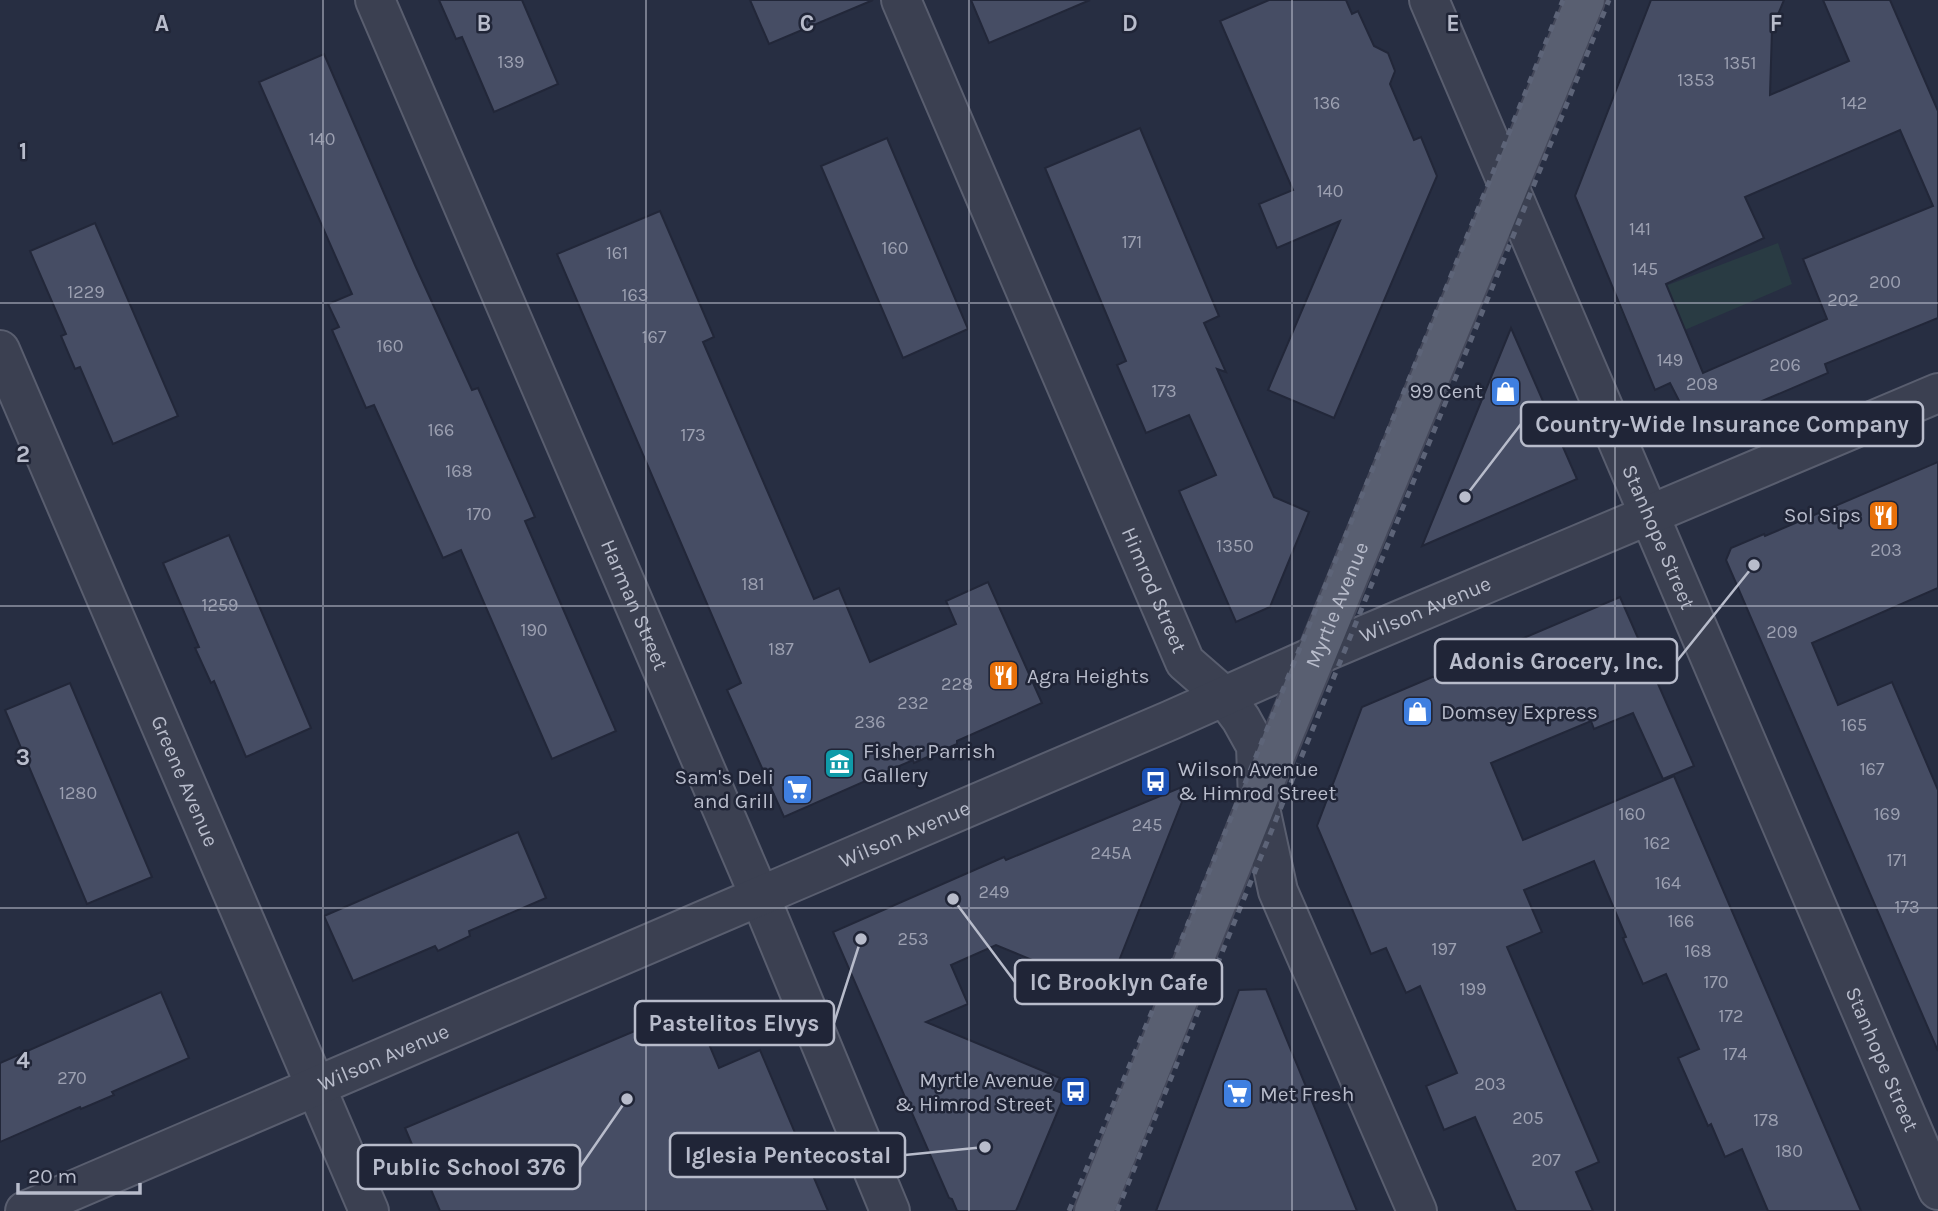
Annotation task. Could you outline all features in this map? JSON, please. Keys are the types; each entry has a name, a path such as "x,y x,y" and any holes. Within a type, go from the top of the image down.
{"main road":[{"name":"Myrtle Avenue","path":"1094,1211 1258,799 1585,0"}],"street":[{"name":"Harman Street","path":"375,0 760,897 890,1211"},
{"name":"Himrod Street","path":"901,0 1185,663 1224,696 1256,746 1258,799 1278,891 1417,1211"},
{"name":"Stanhope Street","path":"1429,0 1938,1190"},
{"name":"Greene Avenue","path":"0,351 369,1211"},
{"name":"Wilson Avenue","path":"25,1211 760,897 1317,655 1938,393"}],"shaded area":[{"path":"1778,243 1792,284 1638,350 1618,304"}],"building":[{"path":"439,0 522,0 558,84 494,112 462,37 456,39"},
{"path":"750,0 873,0 769,44"},
{"path":"971,0 1090,0 989,43"},
{"path":"1269,0 1346,0 1352,14 1358,11 1374,46 1388,53 1395,71 1390,84 1414,140 1421,137 1437,176 1334,418 1268,390 1340,221 1277,248 1259,204 1293,190 1220,21"},
{"path":"1651,0 1784,0 1772,29 1770,95 1849,61 1823,0 1890,0 1938,111 1938,318 1825,364 1828,373 1694,430 1670,383 1655,390 1575,196","holes":["1900,130 1933,206 1803,259 1827,319 1703,373 1666,284 1764,238 1745,197"]},
{"path":"324,54 415,265 472,390 478,388 535,517 525,521 616,731 552,759 461,550 443,558 374,405 366,408 332,330 339,327 328,304 352,294 259,82"},
{"path":"1140,128 1219,316 1204,323 1226,372 1217,369 1274,497 1309,512 1270,607 1236,622 1179,491 1216,475 1189,415 1146,433 1117,365 1126,361 1045,168"},
{"path":"887,138 968,329 903,358 821,166"},
{"path":"660,211 714,337 703,342 814,599 839,588 870,662 956,624 946,601 988,582 1042,703 914,763 913,760 784,817 727,690 741,683 557,254"},
{"path":"95,223 178,416 113,444 80,367 75,369 61,336 66,334 30,251"},
{"path":"1511,328 1577,479 1422,546 1454,468"},
{"path":"1938,462 1938,588 1812,643 1838,705 1892,682 1938,790 1938,1051 1726,560 1731,548"},
{"path":"229,535 311,728 246,757 214,681 211,683 195,648 199,647 163,563"},
{"path":"1620,597 1694,766 1663,779 1633,713 1594,729 1591,721 1491,763 1523,840 1674,776 1861,1211 1768,1211 1742,1149 1725,1157 1678,1058 1699,1049 1666,974 1643,984 1594,861 1524,890 1542,932 1507,947 1599,1162 1576,1172 1593,1211 1516,1211 1475,1117 1444,1130 1426,1086 1457,1073 1420,986 1406,993 1386,948 1371,954 1317,826 1362,707"},
{"path":"70,683 152,877 87,904 5,710"},
{"path":"1189,784 1107,991 996,945 951,965 968,1004 926,1022 1060,1078 1054,1090 1065,1094 1016,1211 957,1211 833,932 1004,857 1006,860"},
{"path":"518,832 546,898 469,931 470,936 438,951 435,946 353,981 324,916"},
{"path":"1266,989 1357,1211 1156,1211 1239,990"},
{"path":"161,992 189,1058 112,1092 114,1095 0,1142 0,1063"},
{"path":"672,1004 675,1013 693,1006 719,1068 760,1050 828,1211 440,1211 405,1128 642,1028 638,1019"}],"railway":[{"path":"1069,1211 1563,0"},
{"path":"1117,1211 1609,0"}],"place":[{"name":"99 Cent","path":"1506,391"},
{"name":"Country-Wide Insurance Company","path":"1465,497"},
{"name":"Sol Sips","path":"1884,515"},
{"name":"Adonis Grocery, Inc.","path":"1754,565"},
{"name":"Agra Heights","path":"1004,676"},
{"name":"Domsey Express","path":"1418,712"},
{"name":"Fisher Parrish Gallery","path":"840,763"},
{"name":"Wilson Avenue & Himrod Street","path":"1155,781"},
{"name":"Sam's Deli and Grill","path":"797,789"},
{"name":"IC Brooklyn Cafe","path":"953,899"},
{"name":"Pastelitos Elvys","path":"861,939"},
{"name":"Myrtle Avenue & Himrod Street","path":"1076,1092"},
{"name":"Met Fresh","path":"1237,1094"},
{"name":"Public School 376","path":"627,1099"},
{"name":"Iglesia Pentecostal","path":"985,1147"}]}
